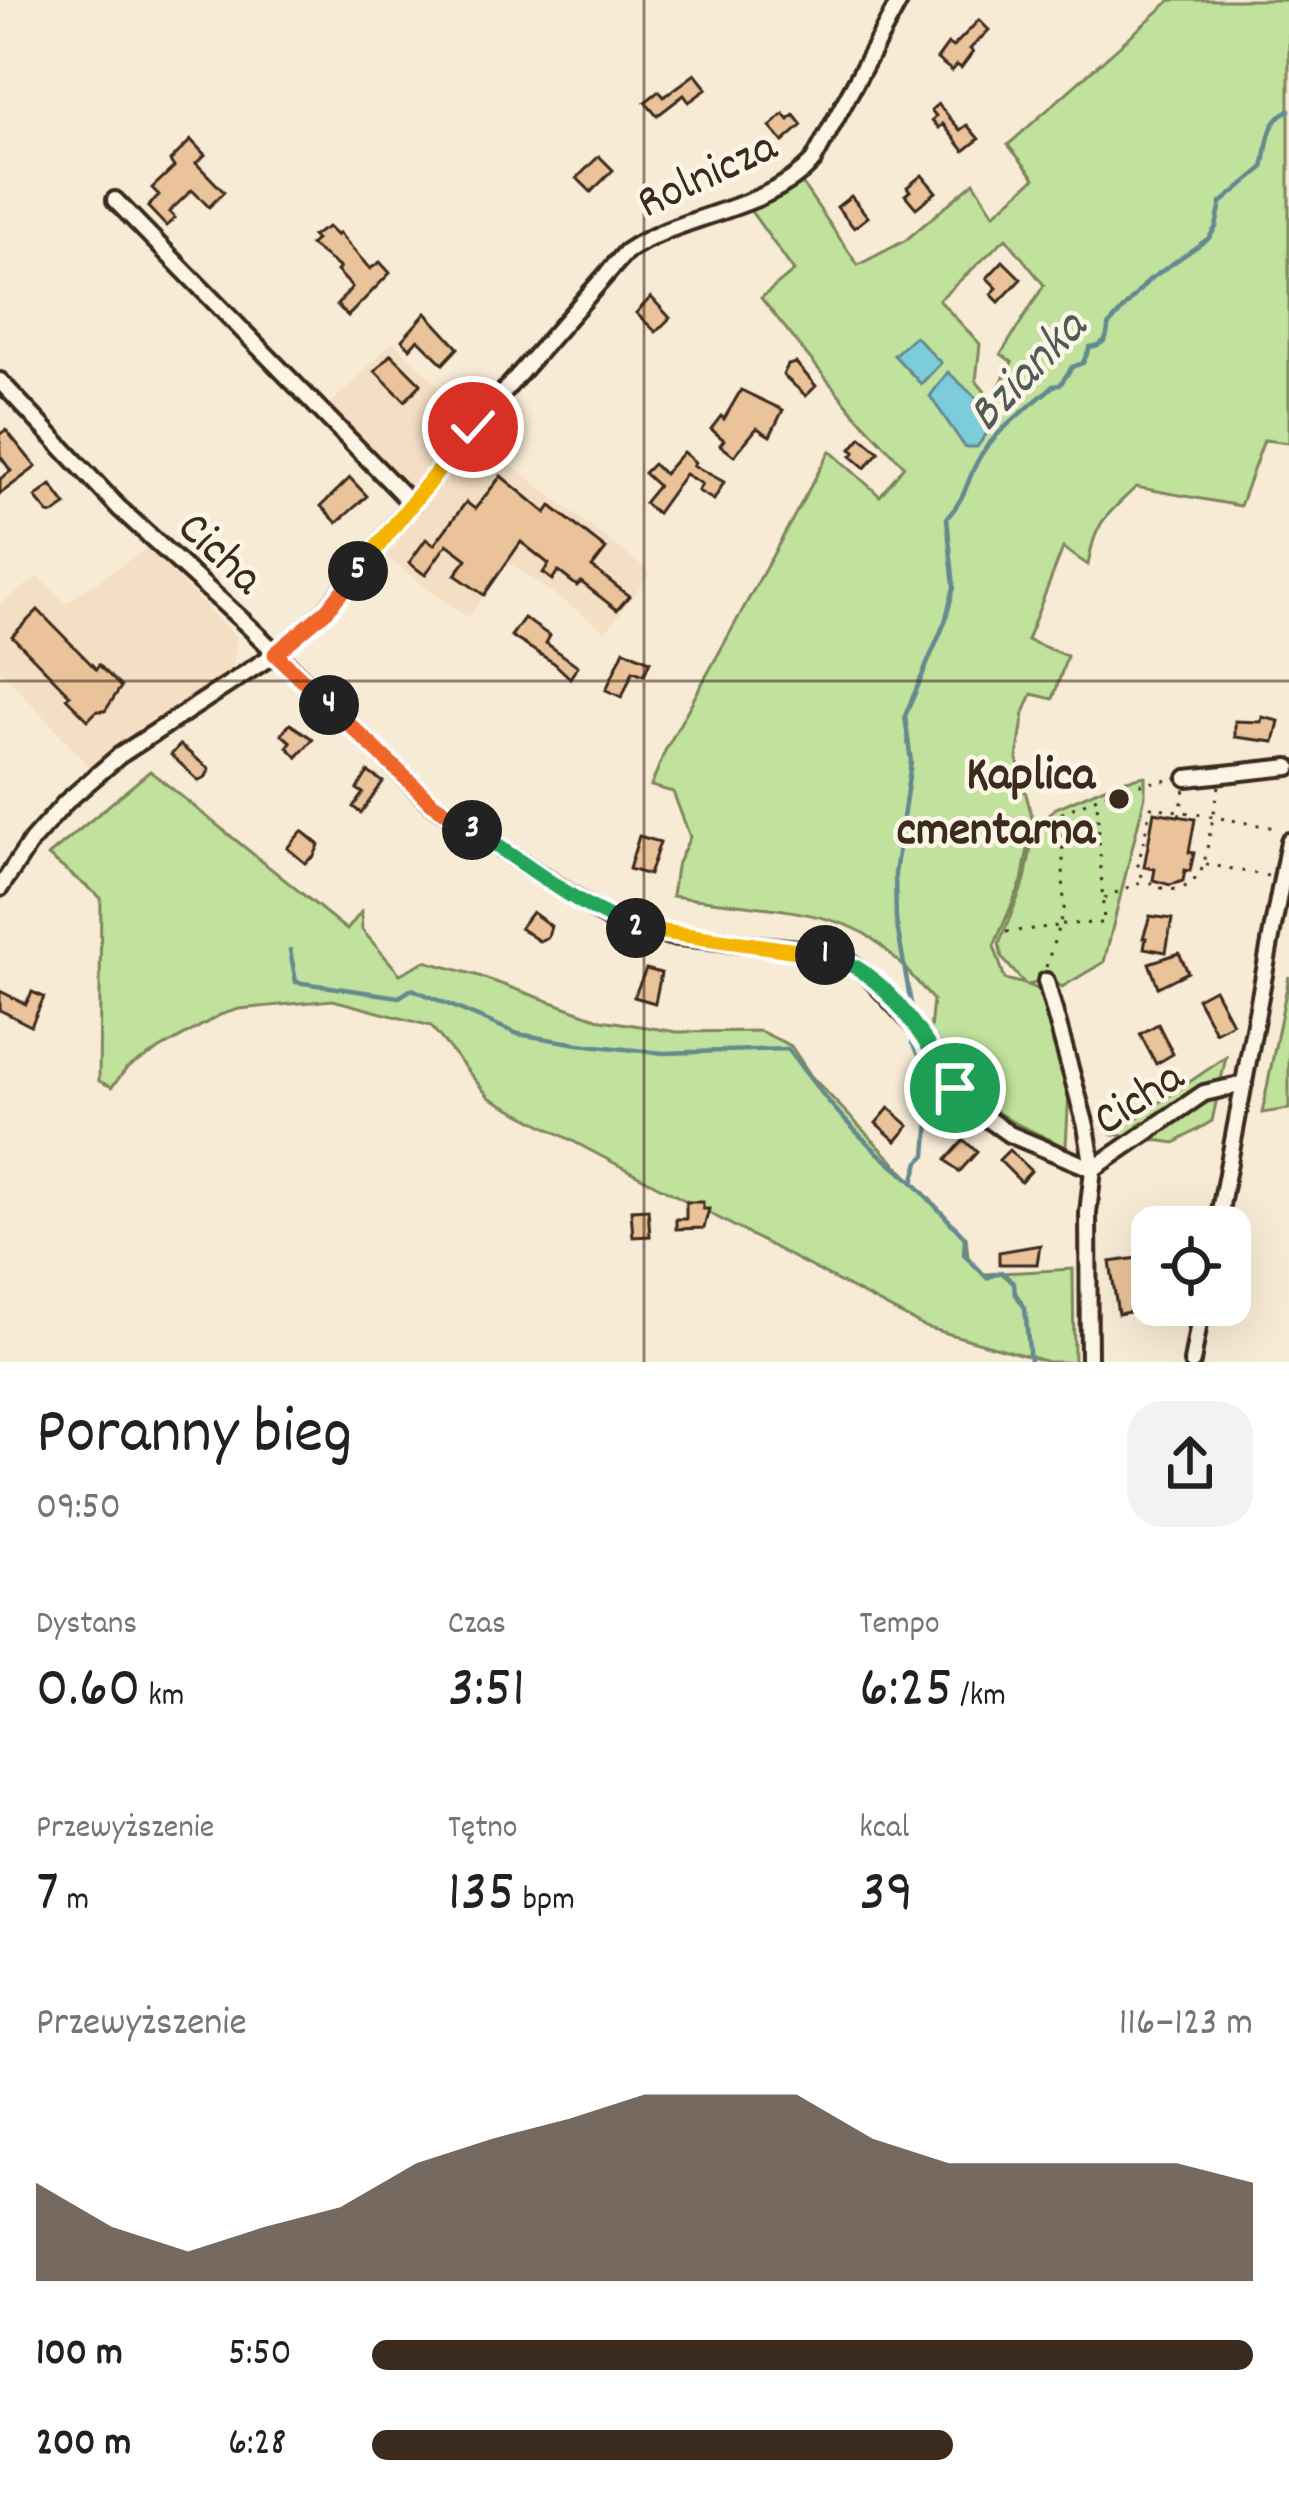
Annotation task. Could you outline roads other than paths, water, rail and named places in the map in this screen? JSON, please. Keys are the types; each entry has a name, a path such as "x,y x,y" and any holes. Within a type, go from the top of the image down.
{"street":[{"name":"Rolnicza","path":"0,889 32,840 118,756 275,654 328,609 488,409 626,252 646,239 732,207 803,172 900,0"},
{"path":"115,200 412,504"},
{"name":"Cicha","path":"0,381 119,508 432,803 607,918 638,929 846,959 917,1029 971,1107 1009,1134 1093,1169 1204,1093 1244,1084"},
{"path":"1187,778 1289,767"},
{"path":"1221,1206 1287,836"},
{"path":"1046,981 1086,1126 1093,1169 1088,1214 1089,1362"},
{"path":"1192,1362 1198,1326"}],"water":[{"path":"915,336 941,363 921,384 894,355"},
{"path":"948,372 998,418 977,447 965,447 930,396"}],"waterway":[{"name":"Bzianka","path":"913,1015 896,920 895,874 911,762 905,716 945,622 954,587 947,518 993,439 1053,386 1060,385 1072,367 1083,363 1090,347 1104,341 1108,326 1149,280 1209,238 1221,203 1263,168 1272,128 1289,110"},
{"path":"290,950 296,982 399,997 412,989 518,1034 663,1053 788,1049 845,1120 913,1182"},
{"name":"Bzianka","path":"912,1043 933,1077 926,1155 913,1182 965,1238 964,1254 987,1278 1001,1272 1014,1283 1025,1308 1030,1362"}],"place":[{"name":"Kaplica cmentarna","path":"1119,799"}]}
